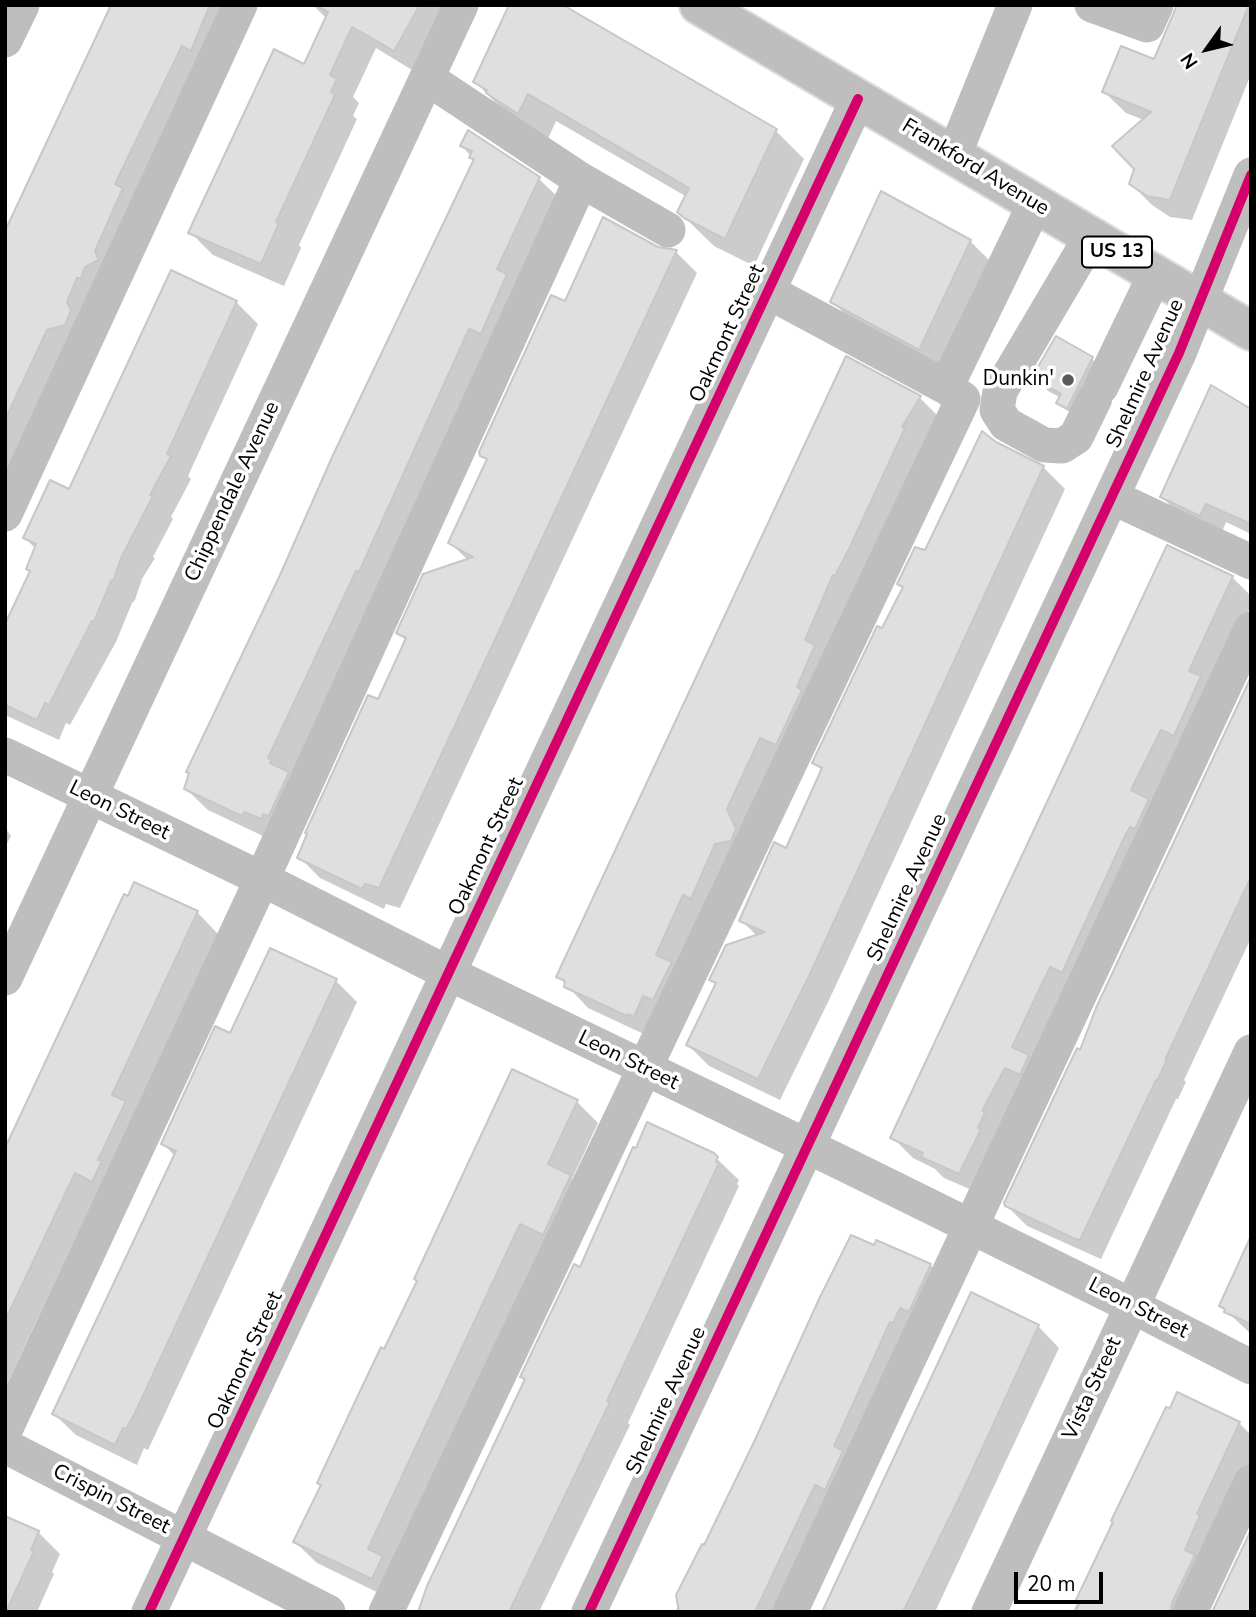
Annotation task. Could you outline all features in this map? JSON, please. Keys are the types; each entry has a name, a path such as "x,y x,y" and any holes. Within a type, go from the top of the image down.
{"main road":[{"name":"Frankford Avenue","path":"699,5 743,17 858,99 1251,331"}],"street":[{"path":"5,40 22,5"},
{"path":"5,514 240,5"},
{"name":"Chippendale Avenue","path":"5,978 461,5"},
{"path":"954,155 1015,5"},
{"path":"1092,5 1147,25 1156,5"},
{"path":"427,78 580,180 668,230"},
{"name":"Oakmont Street","path":"149,1612 858,99"},
{"name":"Shelmire Avenue","path":"589,1612 1112,497 1179,353 1200,301 1241,231 1251,176"},
{"path":"5,1430 261,879 580,180"},
{"path":"946,387 1035,204"},
{"path":"1091,237 1000,391 997,410 1006,424 1044,445 1062,446 1076,438 1156,275"},
{"path":"386,1612 963,399 946,387 769,292"},
{"path":"1112,497 1251,562"},
{"path":"790,1612 1251,629"},
{"name":"Leon Street","path":"5,755 970,1226 1251,1367"},
{"name":"Vista Street","path":"989,1612 1251,1052"},
{"name":"Crispin Street","path":"5,1446 328,1612"},
{"path":"1190,1612 1251,1482"}],"building":[{"path":"111,5 210,5 191,51 182,46 115,184 123,188 95,251 99,260 85,267 81,278 77,278 67,302 71,310 65,325 47,330 5,420 5,231"},
{"path":"316,5 420,5 394,51 352,27 330,75 337,79 331,92 335,95 276,222 279,223 261,264 188,233 274,49 304,64 328,12"},
{"path":"509,5 563,5 777,129 725,239 677,212 689,188 528,94 518,114 473,82"},
{"path":"1177,5 1249,5 1170,200 1147,196 1129,184 1134,169 1112,146 1151,112 1102,92 1121,46 1154,59"},
{"path":"468,130 540,177 497,269 507,274 481,334 469,329 359,572 356,571 268,758 272,760 270,763 289,772 269,816 263,814 261,819 244,812 242,816 184,789 189,773 186,772 474,159 469,158 472,151 460,146"},
{"path":"881,191 971,240 919,350 830,302"},
{"path":"603,217 658,247 677,250 379,888 365,884 362,889 297,858 307,834 305,833 368,695 378,699 396,660 406,638 396,633 423,574 473,557 448,543 487,459 480,456 479,452 551,295 565,301"},
{"path":"171,270 237,301 167,454 171,456 150,495 153,496 121,558 94,622 92,621 49,705 45,703 37,720 5,705 5,624 30,571 26,569 36,544 23,538 50,480 69,489"},
{"path":"1056,336 1093,357 1067,409 1056,403 1061,394 1032,377"},
{"path":"846,356 921,396 902,427 905,428 849,549 835,576 833,575 805,640 815,645 797,687 802,690 776,745 760,738 727,809 736,829 731,841 715,844 691,899 683,895 656,955 672,962 653,1000 643,996 634,1017 628,1014 627,1016 564,987 565,981 556,977"},
{"path":"1211,385 1251,409 1251,524 1206,504 1200,516 1160,497"},
{"path":"982,431 996,442 1044,466 809,976 758,1079 686,1045 716,983 709,980 726,945 765,932 739,921 774,842 786,848 822,768 812,763 877,626 882,628 903,587 897,584 915,547 925,550"},
{"path":"1167,545 1233,576 1189,671 1201,676 1174,736 1161,730 1131,790 1149,799 1135,829 1130,827 1124,838 1062,973 1050,967 1012,1047 1029,1055 1020,1075 1005,1068 982,1111 985,1113 978,1128 981,1129 959,1174 921,1157 923,1153 890,1138"},
{"path":"1251,677 1251,877 1080,1240 1073,1238 1005,1206 1004,1203 1077,1048 1080,1050 1096,1008"},
{"path":"134,882 198,911 112,1095 126,1101 98,1160 102,1161 92,1182 75,1173 5,1321 5,1148 124,894 128,896"},
{"path":"270,948 337,979 135,1413 126,1429 123,1428 115,1445 52,1414 176,1151 161,1144 215,1026 230,1033"},
{"path":"512,1069 578,1100 548,1164 571,1175 543,1235 520,1224 368,1549 383,1556 372,1579 293,1542 321,1485 317,1483 381,1347 384,1349 417,1281 414,1279"},
{"path":"647,1122 714,1153 718,1157 716,1162 719,1163 607,1401 610,1402 509,1612 418,1612 427,1586 525,1379 520,1377 574,1264 580,1267 633,1147 636,1148"},
{"path":"851,1235 874,1245 876,1240 931,1264 909,1312 900,1308 893,1323 890,1322 834,1446 843,1451 825,1490 815,1485 755,1612 679,1612 676,1595 702,1544 704,1545"},
{"path":"1251,1236 1251,1324 1224,1312 1225,1309 1219,1306"},
{"path":"971,1292 1039,1325 965,1486 903,1612 822,1612"},
{"path":"1177,1392 1240,1422 1197,1514 1200,1515 1185,1550 1195,1555 1170,1612 1075,1612 1079,1604 1075,1602 1113,1522 1111,1521 1166,1407 1170,1408"},
{"path":"5,1516 39,1531 31,1550 34,1551 6,1612"},
{"path":"1251,1530 1251,1612 1212,1612"}],"cycle path":[{"path":"149,1612 858,99"},
{"path":"589,1612 1179,353 1251,175"}],"place":[{"name":"Dunkin'","path":"1068,380"}]}
